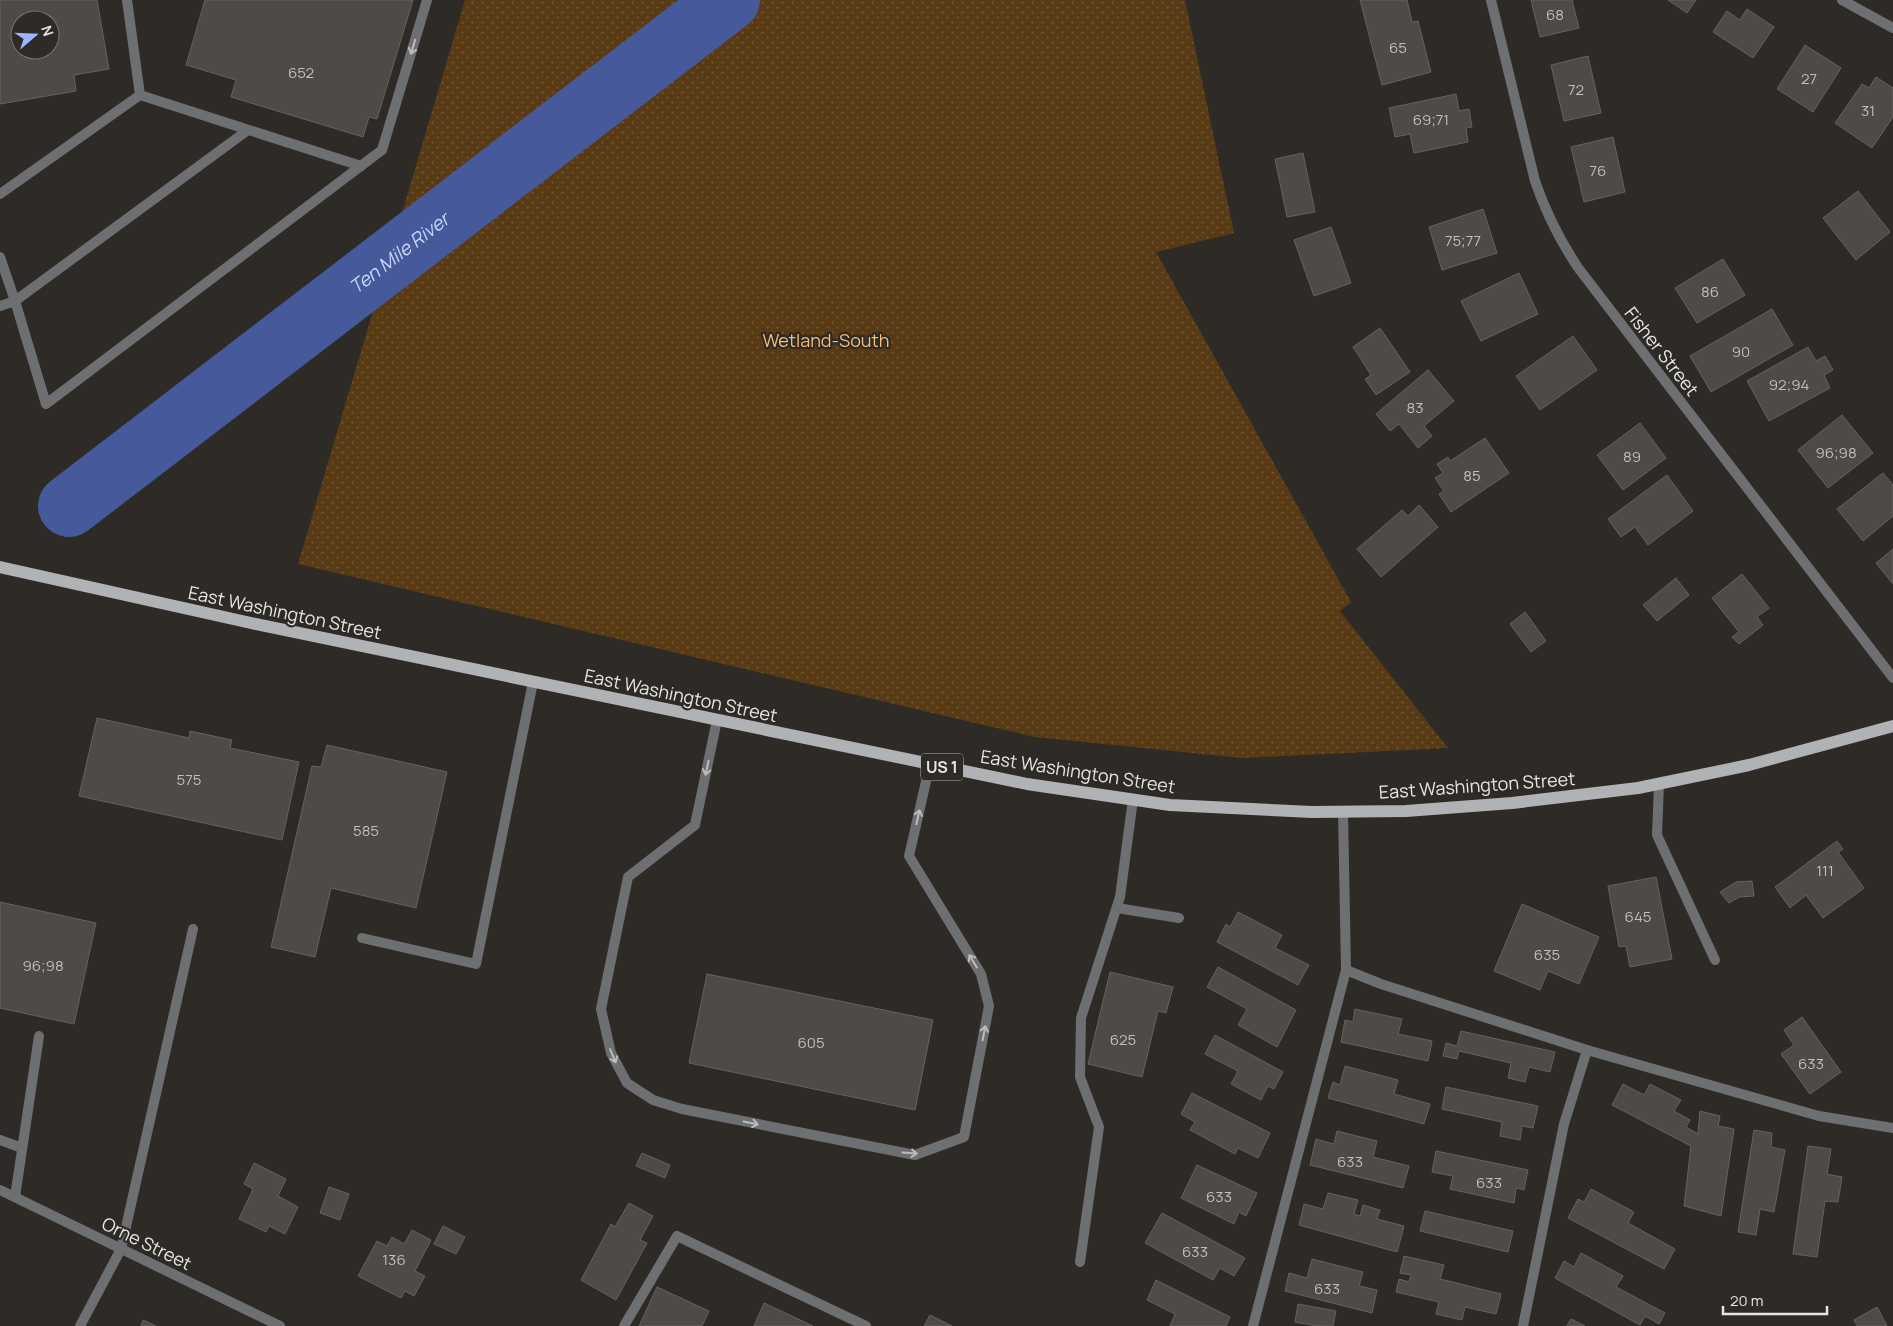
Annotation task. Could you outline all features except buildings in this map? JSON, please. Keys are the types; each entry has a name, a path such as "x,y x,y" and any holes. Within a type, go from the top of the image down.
{"main road":[{"name":"East Washington Street","path":"0,567 533,682 1027,784 1170,805 1343,811 1406,810 1512,803 1658,783 1749,765 1893,726"}],"street":[{"path":"127,0 140,95"},
{"path":"0,257 46,404 382,150 427,0"},
{"name":"Fisher Street","path":"1491,0 1535,181 1544,210 1560,241 1579,270 1893,678"},
{"path":"1842,0 1893,28"},
{"path":"140,95 361,166"},
{"path":"0,194 140,95"},
{"path":"0,306 14,301 248,130"},
{"path":"362,938 476,964 533,682"},
{"path":"717,720 695,825 628,877 601,1009 611,1053 627,1083 653,1100 682,1109 915,1155 964,1137 989,1006 981,974 909,856 930,764"},
{"path":"1658,783 1657,835 1715,960"},
{"path":"1080,1262 1099,1127 1080,1077 1081,1018 1117,908 1133,799"},
{"path":"1253,1326 1346,970 1343,811"},
{"path":"1117,908 1178,918"},
{"path":"80,1326 121,1249 193,929"},
{"path":"1346,970 1381,984 1587,1050 1820,1116 1893,1128"},
{"path":"15,1197 38,1036"},
{"path":"1523,1326 1564,1124 1587,1050"},
{"path":"0,1140 22,1148"},
{"name":"Orne Street","path":"0,1190 280,1326"},
{"path":"624,1326 677,1236 866,1326"}],"green space":[{"name":"Wetland-South","path":"465,0 1185,0 1234,233 1156,252 1351,602 1340,611 1448,748 1242,758 1035,737 298,564"}],"waterway":[{"name":"Ten Mile River","path":"69,506 729,0"}]}
